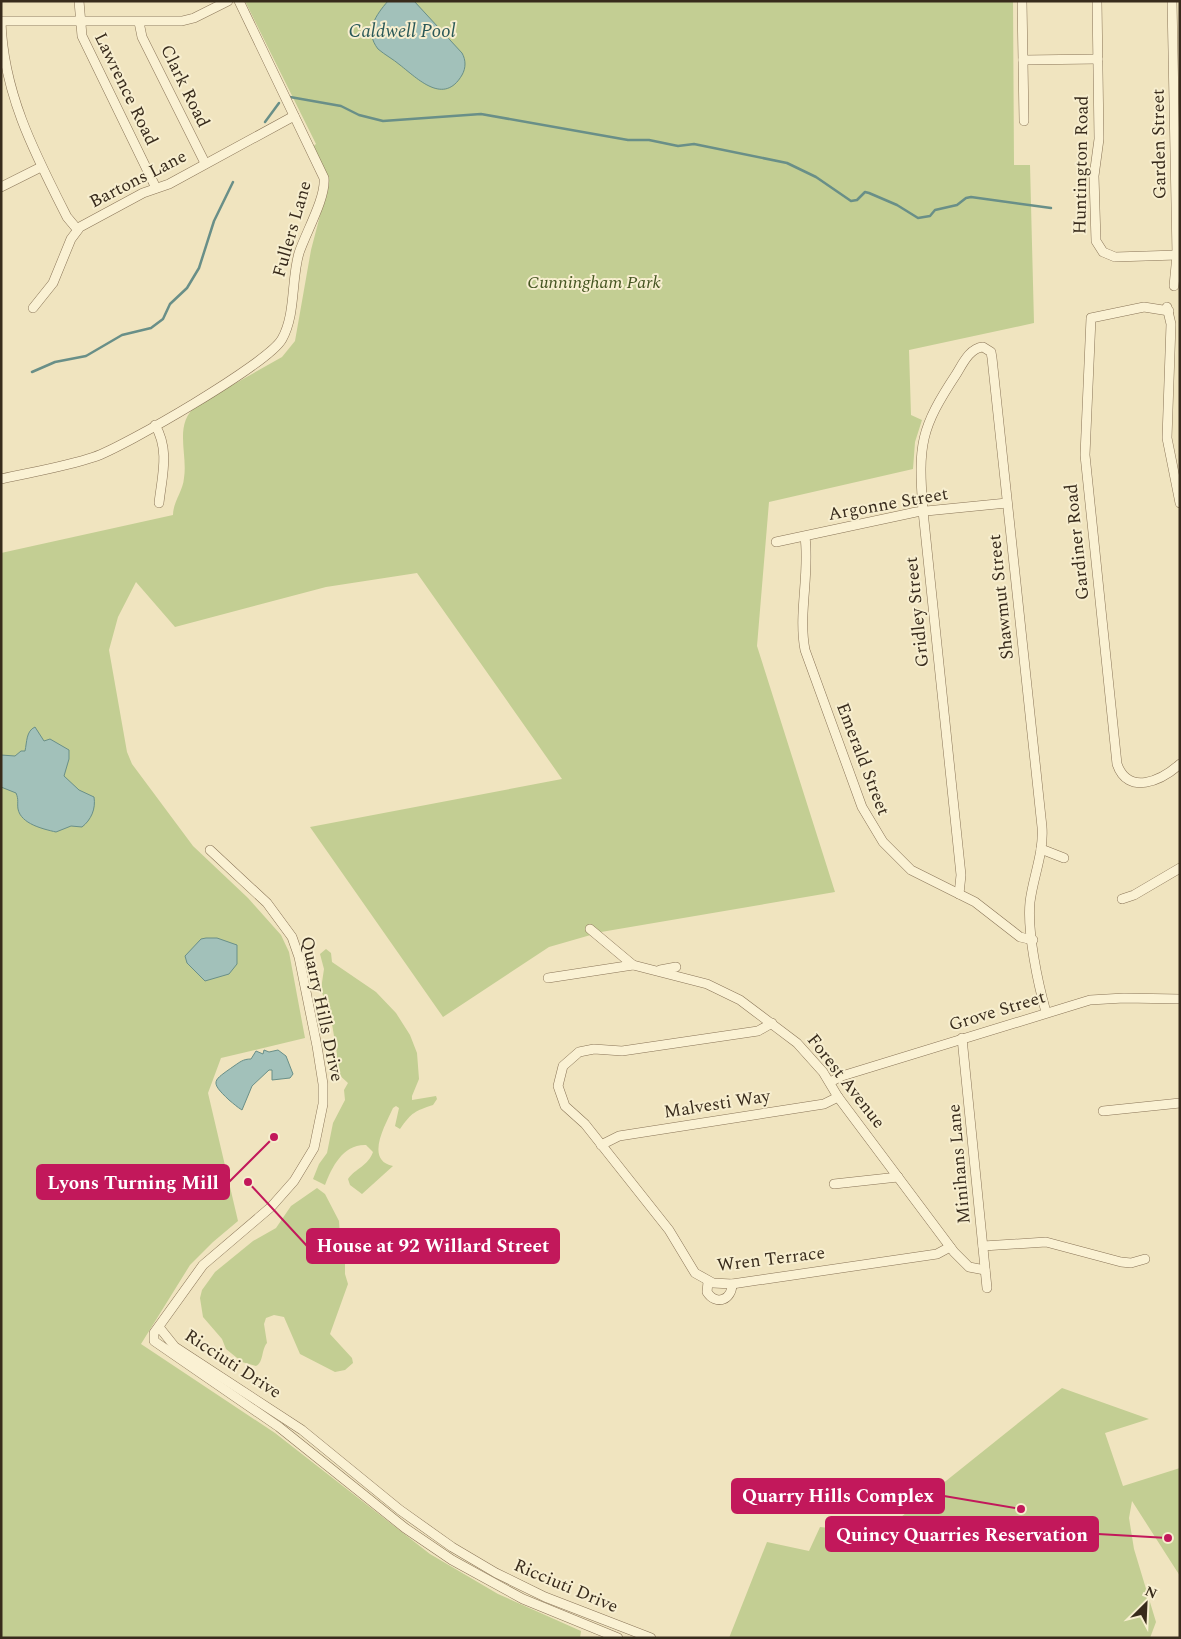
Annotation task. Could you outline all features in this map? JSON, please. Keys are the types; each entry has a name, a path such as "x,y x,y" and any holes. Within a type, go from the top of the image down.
{"street":[{"name":"Lawrence Road","path":"79,1 82,36 156,188"},
{"path":"77,229 67,217 15,106 2,42 1,22 190,20 228,1"},
{"name":"Fullers Lane","path":"1,479 95,457 156,425 260,361 275,348 284,336 289,318 296,263 308,228 322,198 324,183 322,174 239,1"},
{"path":"1022,1 1024,120"},
{"name":"Huntington Road","path":"1098,1 1099,139 1094,176 1097,245 1103,252 1115,257 1177,255"},
{"name":"Garden Street","path":"1172,1 1176,56 1177,255 1174,286"},
{"name":"Clark Road","path":"139,22 142,37 205,163"},
{"path":"1023,60 1098,59"},
{"name":"Bartons Lane","path":"33,308 56,278 69,242 77,229 156,188 169,184 294,116"},
{"path":"1,187 42,167"},
{"name":"Gardiner Road","path":"1180,503 1167,438 1176,325 1168,308 1144,307 1090,318 1085,447 1117,764 1124,777 1141,784 1154,781 1180,764"},
{"name":"Shawmut Street","path":"983,347 991,352 992,358 1042,827 1041,849 1030,905 1033,940 1046,1012"},
{"name":"Gridley Street","path":"958,894 961,875 922,511 920,463 924,432 937,404 967,357 977,348 983,347"},
{"path":"156,425 163,438 165,452 159,503"},
{"name":"Argonne Street","path":"776,542 922,511 1008,503"},
{"name":"Emerald Street","path":"805,537 806,553 802,630 805,650 865,815 883,842 904,865 924,878 974,902 1020,937 1033,940"},
{"path":"1041,849 1064,858"},
{"name":"Quarry Hills Drive","path":"159,1327 203,1265 271,1207 297,1177 314,1148 323,1104 323,1084 317,1046 292,937 267,903 210,850"},
{"path":"1122,900 1180,868"},
{"name":"Forest Avenue","path":"590,929 633,965 657,970 720,989 772,1023 797,1043 830,1082 838,1097 950,1247 969,1267 986,1270"},
{"path":"548,978 633,965"},
{"path":"657,970 676,967"},
{"name":"Grove Street","path":"830,1082 842,1076 962,1038 1099,998 1180,999"},
{"name":"Wren Terrace","path":"772,1023 758,1031 622,1051 588,1050 574,1055 566,1062 559,1076 560,1097 568,1110 582,1121 672,1235 692,1268 708,1282 732,1284 937,1254 950,1247"},
{"name":"Minihans Lane","path":"962,1038 987,1288"},
{"name":"Malvesti Way","path":"601,1145 619,1136 824,1104 838,1097"},
{"path":"1103,1111 1180,1103"},
{"path":"834,1184 898,1177"},
{"path":"983,1246 1040,1241 1121,1262 1131,1263 1145,1259"},
{"path":"708,1282 706,1292 710,1297 718,1300 730,1295 732,1284"},
{"name":"Ricciuti Drive","path":"618,1638 571,1620 512,1593 434,1548 284,1431 158,1345 153,1337 159,1327 176,1347 302,1430 405,1513 452,1547 496,1573 540,1595 651,1638"}],"green space":[{"name":"Cunningham Park","path":"245,1 1013,1 1014,165 1030,165 1034,323 909,350 911,415 922,420 915,442 913,469 769,502 757,646 835,892 601,932 549,947 443,1017 310,827 562,779 417,573 326,587 175,627 136,582 118,617 109,650 127,752 132,764 193,846 248,898 281,935 289,952 305,1038 221,1058 208,1093 238,1221 190,1265 141,1344 275,1433 430,1554 498,1594 581,1631 580,1638 1,1638 1,553 173,515 183,483 185,468 183,430 185,421 190,413 197,405 282,357 295,341 311,250 328,185 327,176 312,147 316,144"},
{"path":"326,949 331,953 332,962 376,992 396,1013 410,1035 417,1053 419,1079 412,1100 436,1096 437,1099 433,1105 411,1116 400,1129 395,1126 399,1108 396,1106 393,1108 382,1132 378,1149 380,1157 384,1162 393,1166 362,1194 350,1185 348,1179 371,1157 373,1152 366,1145 351,1148 345,1152 335,1164 325,1185 313,1179 319,1164 327,1153 333,1123 345,1100 344,1090 348,1083 336,1072 337,1054 332,1024 321,989 324,969 320,954"},
{"path":"317,1188 325,1194 339,1221 340,1237 345,1255 345,1274 348,1284 330,1334 352,1358 353,1363 345,1370 335,1372 300,1354 284,1317 274,1315 266,1318 264,1324 267,1343 259,1364 256,1366 242,1362 226,1349 222,1339 203,1317 200,1298 202,1290 215,1272 253,1241 276,1228 291,1206"},
{"path":"1062,1388 1149,1419 1105,1433 1123,1486 1180,1468 1180,1576 1132,1501 1129,1518 1134,1549 1156,1622 1150,1638 729,1638 767,1542 809,1551 820,1527 881,1533"}],"water":[{"name":"Caldwell Pool","path":"388,1 414,1 462,53 465,67 455,84 439,89 431,87 378,49 372,36 373,24 379,12"},
{"path":"35,727 44,741 50,739 69,750 69,759 64,776 79,790 94,797 92,814 82,827 71,826 56,832 33,825 23,819 20,814 16,793 1,787 1,755 15,756 21,751 25,751 28,734"},
{"path":"217,938 237,945 237,964 229,974 205,981 187,963 185,956 201,939"},
{"path":"264,1050 269,1052 278,1050 286,1056 293,1074 290,1078 272,1080 272,1070 269,1070 252,1086 242,1110 218,1089 216,1082 218,1078 240,1062 251,1059 256,1051 263,1054"}],"waterway":[{"path":"290,97 341,106 359,115 383,121 481,114 628,140 649,140 678,146 694,144 787,163 816,177 851,201 857,200 865,192 869,193 897,205 918,218 930,216 935,210 957,205 966,198 971,197 1051,208"},
{"path":"265,122 279,103"},
{"path":"32,372 55,362 86,356 122,335 151,328 163,319 170,304 187,288 199,268 214,221 233,182"}],"place":[{"name":"Lyons Turning Mill","path":"274,1137"},
{"name":"House at 92 Willard Street","path":"248,1182"},
{"name":"Quarry Hills Complex","path":"1021,1509"},
{"name":"Quincy Quarries Reservation","path":"1168,1538"}]}
